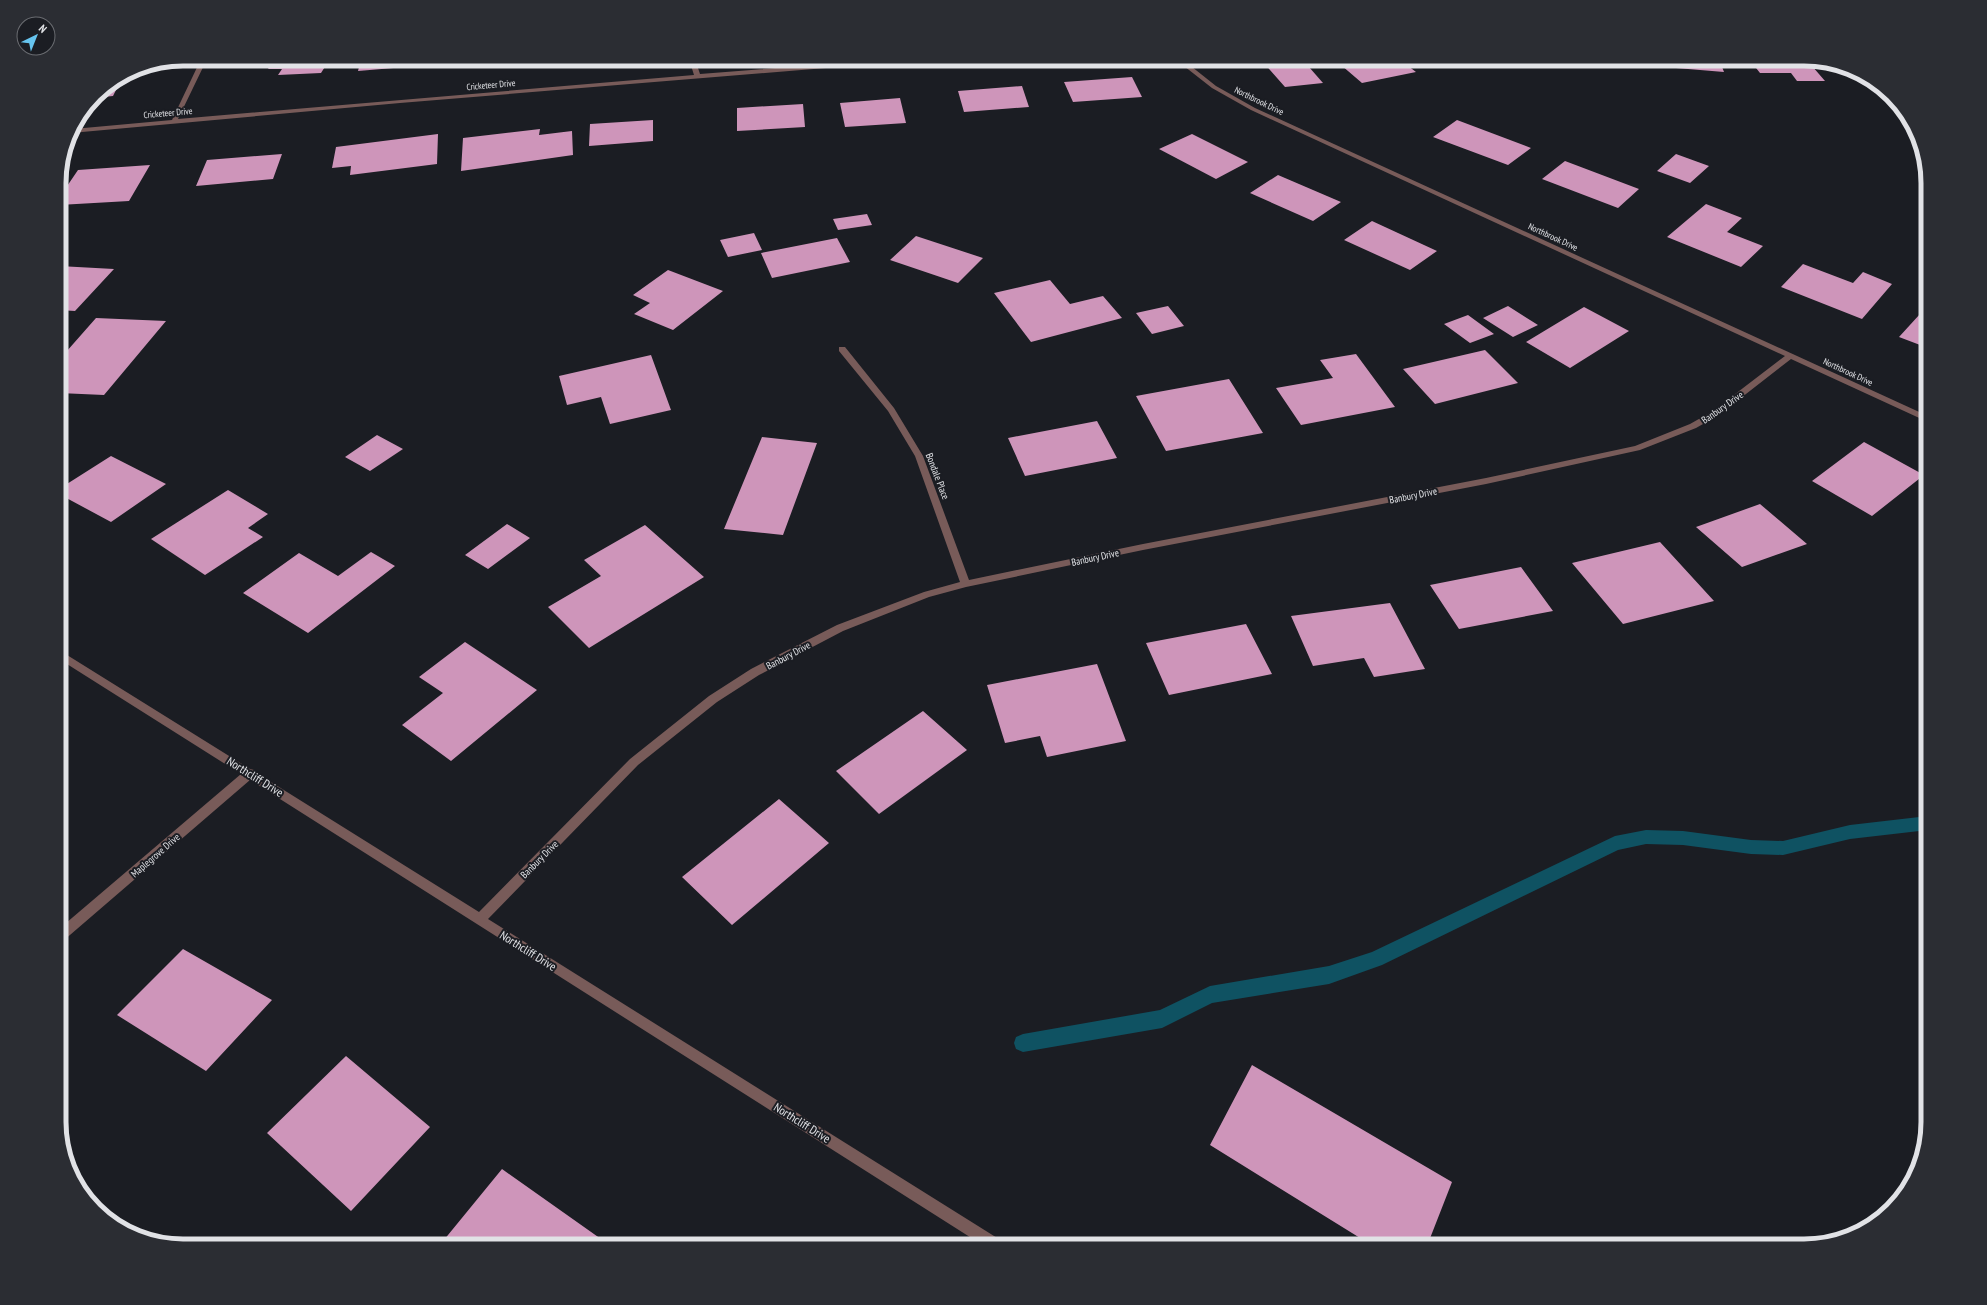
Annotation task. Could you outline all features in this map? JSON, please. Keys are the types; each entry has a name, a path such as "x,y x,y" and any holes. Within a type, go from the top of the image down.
{"street":[{"path":"174,122 201,66"},
{"path":"694,66 698,77"},
{"name":"Cricketeer Drive","path":"78,130 400,101 828,66"},
{"name":"Northbrook Drive","path":"1187,66 1214,87 1253,109 1921,416"},
{"name":"Bondale Place","path":"842,349 891,410 919,456 966,584"},
{"name":"Banbury Drive","path":"479,920 634,762 713,700 755,672 840,628 927,594 966,584 1143,547 1486,481 1637,448 1693,426 1716,414 1790,356"},
{"name":"Northcliff Drive","path":"66,658 250,773 479,920 986,1239"},
{"name":"Maplegrove Drive","path":"66,931 250,773"}],"building":[{"path":"270,66 326,66 321,73 278,75 282,69 268,69"},
{"path":"359,66 417,66 358,71"},
{"path":"1266,66 1308,66 1323,83 1285,87"},
{"path":"1342,66 1408,66 1416,72 1362,83"},
{"path":"1442,66 1507,66 1443,68"},
{"path":"1722,66 1724,72 1664,67"},
{"path":"1754,66 1811,66 1825,81 1797,81 1791,73 1760,73"},
{"path":"1132,77 1142,97 1073,102 1064,82"},
{"path":"118,86 113,96 104,97"},
{"path":"1022,86 1029,107 964,112 958,91"},
{"path":"900,98 906,123 845,127 840,103"},
{"path":"803,104 805,127 737,131 737,108"},
{"path":"653,120 653,141 589,146 590,124"},
{"path":"1457,120 1531,148 1508,165 1433,137"},
{"path":"540,129 539,135 572,131 573,155 461,171 463,138"},
{"path":"438,134 437,164 350,175 351,166 332,168 336,147"},
{"path":"1192,134 1248,162 1216,179 1159,149"},
{"path":"282,154 273,179 196,186 207,160"},
{"path":"1676,154 1709,166 1690,183 1657,171"},
{"path":"1565,161 1639,189 1618,208 1542,179"},
{"path":"150,165 129,201 66,205 66,188 78,170"},
{"path":"1278,175 1341,202 1313,221 1250,193"},
{"path":"1706,204 1742,218 1727,232 1763,246 1741,267 1667,237"},
{"path":"867,214 872,225 838,230 833,219"},
{"path":"1372,221 1437,251 1410,270 1344,240"},
{"path":"754,233 762,250 728,257 720,240"},
{"path":"916,236 983,258 958,283 890,260"},
{"path":"837,238 850,262 772,278 761,253"},
{"path":"1803,264 1853,283 1863,272 1892,284 1862,319 1781,287"},
{"path":"66,266 114,269 75,311 66,310"},
{"path":"668,270 723,291 673,330 634,314 650,303 633,295"},
{"path":"1050,280 1070,304 1103,296 1122,318 1031,342 994,293"},
{"path":"1168,306 1184,326 1152,334 1136,313"},
{"path":"1508,306 1538,325 1513,337 1483,318"},
{"path":"1584,307 1629,331 1570,368 1526,342"},
{"path":"1920,314 1921,314 1921,345 1899,337"},
{"path":"1468,315 1494,334 1470,343 1444,324"},
{"path":"96,318 166,321 104,395 66,393 66,352"},
{"path":"1485,350 1518,383 1435,404 1403,369"},
{"path":"1356,354 1395,407 1301,425 1276,388 1333,378 1320,360"},
{"path":"651,355 671,410 610,424 601,397 567,405 559,376"},
{"path":"1229,379 1263,433 1166,451 1136,396"},
{"path":"1097,421 1117,458 1025,476 1008,438"},
{"path":"377,435 403,449 370,471 345,457"},
{"path":"762,437 817,443 783,535 724,529"},
{"path":"1864,442 1921,473 1921,477 1872,516 1812,481"},
{"path":"111,456 166,484 111,522 66,498 66,485"},
{"path":"228,490 268,514 248,528 263,537 205,575 151,539"},
{"path":"1760,504 1807,544 1742,567 1696,527"},
{"path":"507,524 530,538 488,569 465,555"},
{"path":"645,525 704,577 589,648 548,607 601,576 584,560"},
{"path":"1660,542 1714,601 1623,624 1572,563"},
{"path":"371,552 395,566 308,633 243,593 299,553 338,576"},
{"path":"1521,567 1553,611 1459,629 1430,585"},
{"path":"1390,603 1425,669 1374,677 1364,658 1313,666 1291,616"},
{"path":"1246,624 1272,674 1169,695 1146,643"},
{"path":"465,642 537,690 451,761 402,725 443,693 419,677"},
{"path":"1097,664 1126,741 1047,757 1040,736 1005,743 987,685"},
{"path":"923,711 967,750 879,814 836,771"},
{"path":"779,799 829,843 732,925 682,877"},
{"path":"183,949 272,1000 206,1071 117,1015"},
{"path":"346,1056 430,1127 351,1211 267,1133"},
{"path":"1252,1065 1452,1182 1430,1239 1362,1239 1210,1145"},
{"path":"502,1169 601,1239 445,1239"}],"waterway":[{"path":"1023,1043 1162,1019 1210,995 1329,975 1376,959 1615,843 1646,837 1683,838 1751,847 1783,848 1850,832 1921,824"}]}
